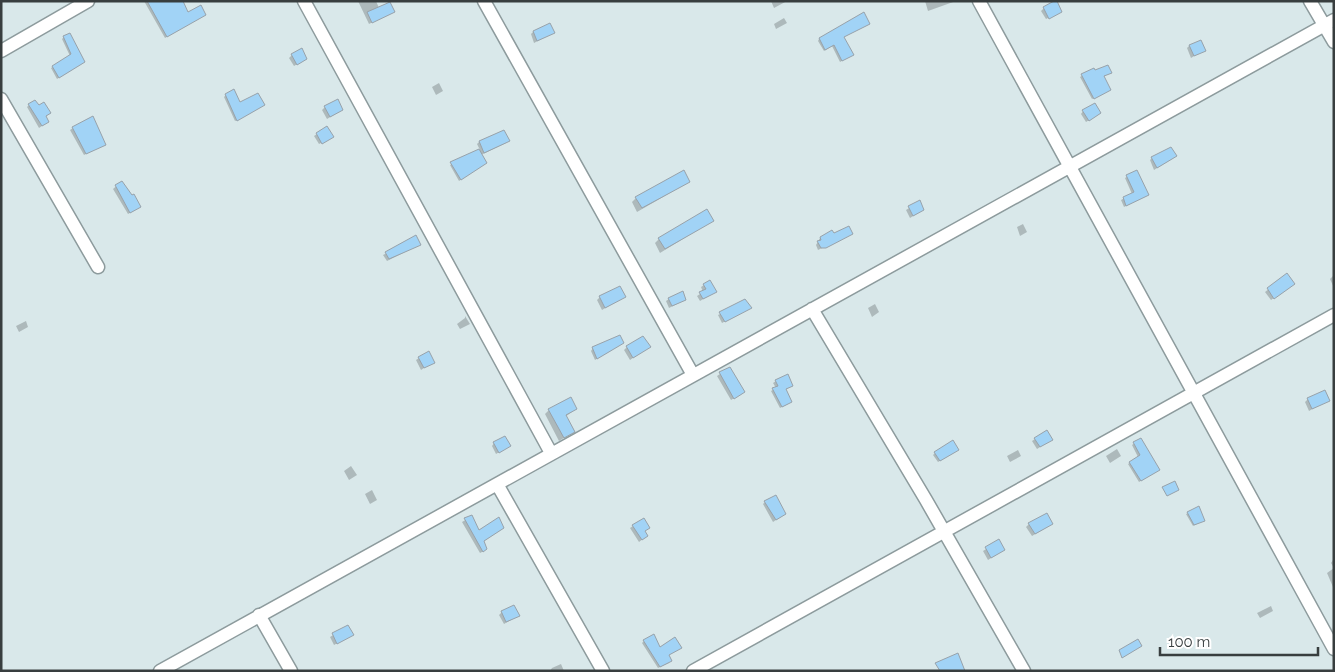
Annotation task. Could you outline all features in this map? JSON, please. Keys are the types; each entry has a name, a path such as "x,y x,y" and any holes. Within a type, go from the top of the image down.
{"street":[{"path":"1,51 88,1"},
{"path":"304,1 552,453"},
{"path":"484,1 693,375"},
{"path":"979,1 1334,649"},
{"path":"1310,1 1329,22 1334,42"},
{"path":"160,671 1329,22"},
{"path":"1,100 98,267"},
{"path":"812,309 1024,671"},
{"path":"693,671 1334,315"},
{"path":"497,484 603,671"},
{"path":"259,616 291,671"}],"building":[{"path":"147,1 183,1 188,12 201,5 206,15 167,37"},
{"path":"1057,1 1062,12 1049,19 1043,7"},
{"path":"390,2 395,12 372,23 367,12"},
{"path":"864,12 870,24 844,37 854,55 842,61 834,45 825,50 819,38"},
{"path":"550,23 555,33 537,41 533,31"},
{"path":"70,33 85,62 59,78 52,66 71,54 63,36"},
{"path":"1201,40 1206,51 1194,56 1189,45"},
{"path":"302,48 307,59 297,65 291,54"},
{"path":"1108,65 1112,73 1104,76 1111,90 1094,99 1081,74 1094,68 1095,70"},
{"path":"234,89 240,102 258,93 265,105 237,121 225,94"},
{"path":"338,99 343,110 330,117 324,106"},
{"path":"35,100 39,105 44,102 51,113 46,116 49,122 42,126 28,104"},
{"path":"1095,103 1101,113 1089,121 1082,110"},
{"path":"93,116 106,145 86,154 72,127"},
{"path":"327,126 334,137 322,144 316,133"},
{"path":"504,130 510,141 484,153 479,141"},
{"path":"1171,147 1177,156 1157,168 1151,157"},
{"path":"479,149 487,163 461,180 450,162"},
{"path":"684,170 690,182 642,208 635,197"},
{"path":"1137,170 1149,195 1126,206 1123,197 1134,192 1126,175"},
{"path":"122,181 132,195 134,194 141,207 130,213 115,185"},
{"path":"920,200 924,210 913,216 908,206"},
{"path":"707,209 714,221 665,249 658,238"},
{"path":"849,226 853,234 826,248 821,248 817,241 821,240 820,237 832,230 834,233"},
{"path":"416,235 421,245 389,259 385,252"},
{"path":"1287,273 1295,284 1274,299 1267,288"},
{"path":"710,280 717,292 703,299 699,292 706,289 703,284"},
{"path":"620,286 626,297 605,308 599,296"},
{"path":"683,291 686,300 672,306 668,298"},
{"path":"745,299 752,308 725,322 719,312"},
{"path":"620,335 624,343 597,359 592,347"},
{"path":"643,336 651,347 633,358 626,346"},
{"path":"429,351 435,363 424,368 418,357"},
{"path":"730,367 745,392 734,399 719,372"},
{"path":"788,374 793,386 786,389 792,402 782,407 772,388 778,386 775,380"},
{"path":"1325,390 1330,401 1312,409 1307,398"},
{"path":"571,397 577,409 566,415 575,432 564,438 548,409"},
{"path":"1047,430 1053,440 1040,447 1034,438"},
{"path":"505,436 511,446 499,453 493,442"},
{"path":"1141,438 1160,470 1141,481 1129,462 1140,455 1133,442"},
{"path":"953,440 959,450 940,461 934,452"},
{"path":"1175,481 1179,490 1167,496 1162,487"},
{"path":"776,495 786,514 776,520 764,501"},
{"path":"1199,506 1205,521 1194,525 1187,512"},
{"path":"1047,513 1053,524 1035,534 1028,523"},
{"path":"472,515 479,530 499,517 504,528 484,541 487,549 483,552 464,518"},
{"path":"644,518 650,528 645,531 648,536 642,540 632,525"},
{"path":"999,539 1005,550 991,558 985,547"},
{"path":"514,605 520,616 506,622 501,611"},
{"path":"348,625 354,635 337,644 332,633"},
{"path":"654,634 660,647 675,637 682,648 669,655 672,661 660,667 643,640"},
{"path":"1138,639 1142,646 1122,658 1119,650"},
{"path":"958,653 965,671 940,671 935,663"}]}
